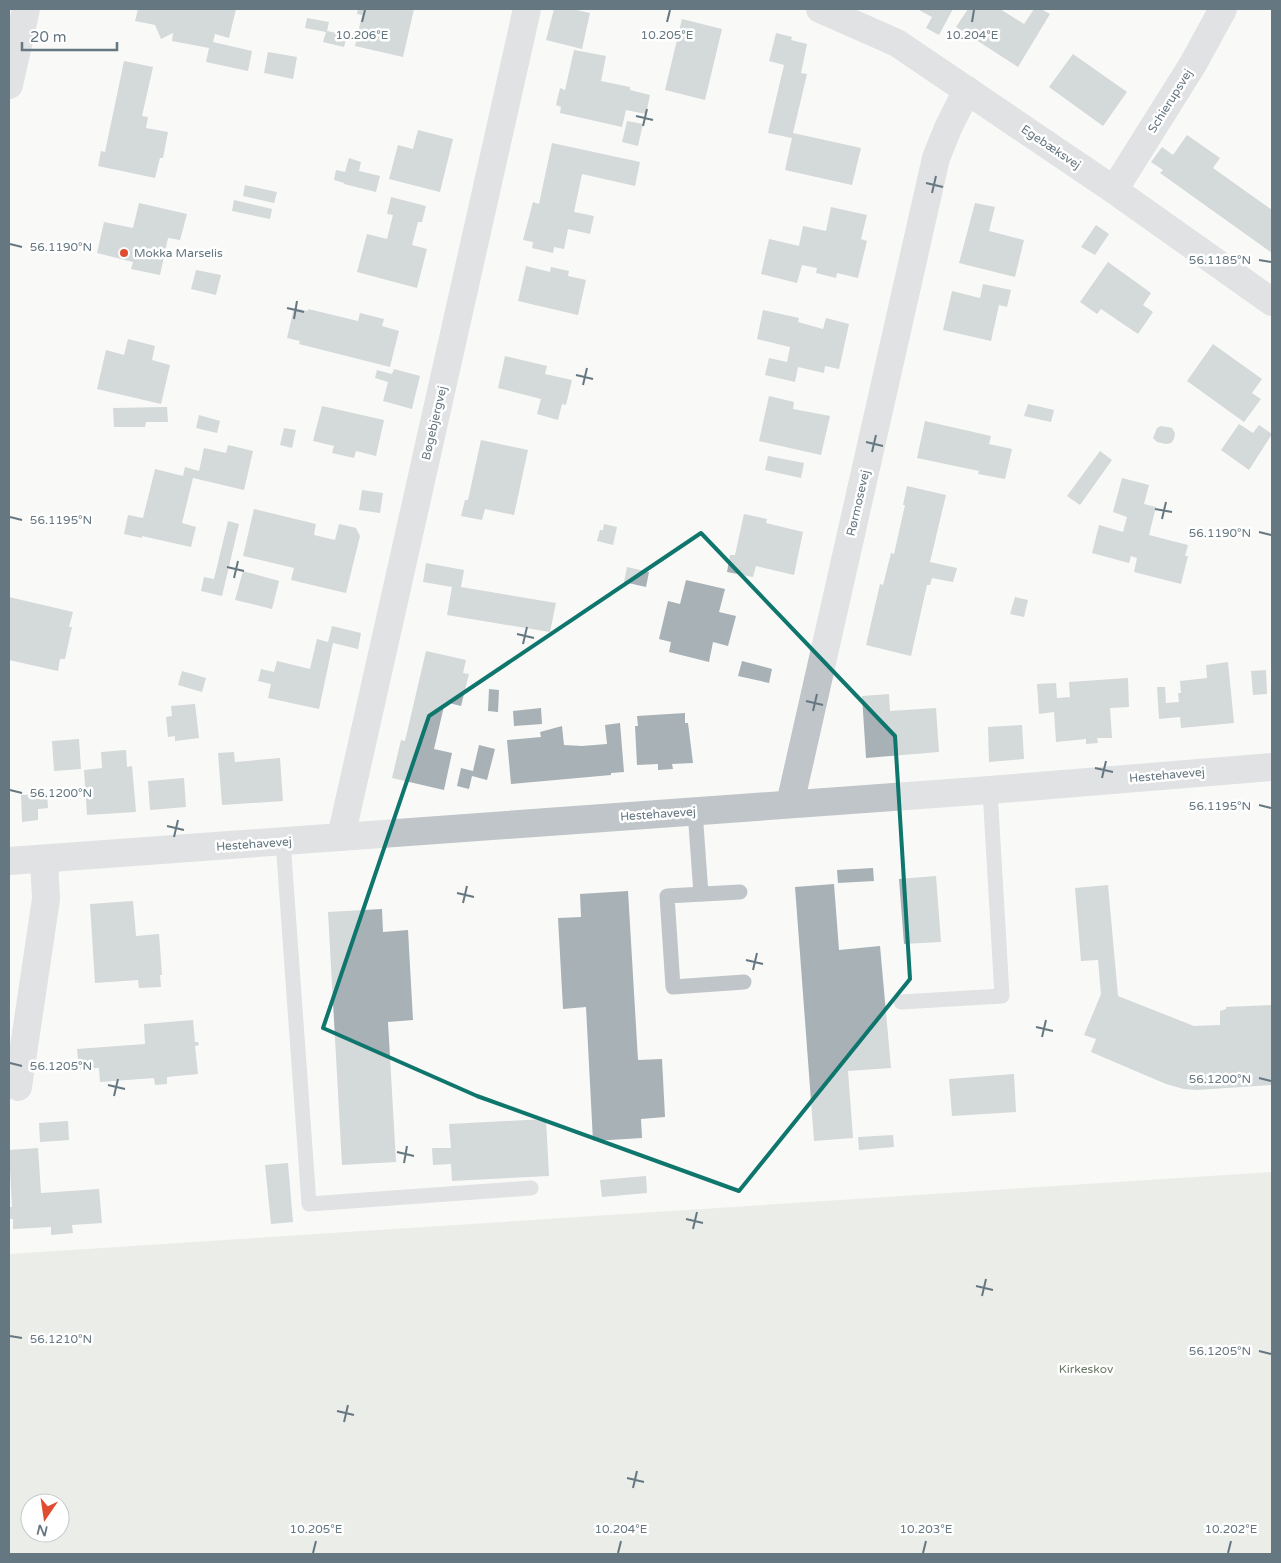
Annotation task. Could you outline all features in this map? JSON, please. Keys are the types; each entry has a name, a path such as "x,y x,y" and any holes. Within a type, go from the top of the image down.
{"street":[{"path":"9,85 26,9"},
{"name":"Bøgebjergvej","path":"341,837 527,9"},
{"name":"Egebæksvej","path":"820,9 897,44 1114,190 1272,302"},
{"name":"Schierupsvej","path":"1114,190 1193,64 1223,9"},
{"name":"Rørmosevej","path":"790,804 936,158 948,128 967,90"},
{"name":"Hestehavevej","path":"9,861 990,790 1272,767"},
{"path":"18,1087 46,899 44,859"}],"lane":[{"path":"901,1002 1002,996 990,790"},
{"path":"695,811 701,894"},
{"path":"283,842 309,1204 532,1188"},
{"path":"740,892 667,896 673,986 744,982"}],"highlighted area":[{"path":"701,533 895,736 910,979 739,1191 477,1096 323,1028 429,716"}],"green space":[{"name":"Kirkeskov","path":"1272,1172 1272,1554 9,1554 9,1254"}],"building":[{"path":"138,9 236,9 229,38 215,34 213,42 252,51 248,71 206,62 209,48 172,41 173,33 161,39 155,25 135,21"},
{"path":"358,9 414,9 403,57 355,46 362,15 357,14"},
{"path":"554,9 572,9 590,13 582,49 546,40"},
{"path":"917,9 953,9 939,35 926,28 932,17"},
{"path":"968,9 1000,9 1024,24 1034,9 1041,9 1050,14 1018,67 956,27"},
{"path":"307,18 329,22 327,31 347,35 344,47 323,42 326,32 305,28"},
{"path":"682,19 722,29 705,100 665,90"},
{"path":"776,33 792,37 791,40 807,44 801,73 807,74 793,133 861,148 852,185 785,170 792,138 768,133 784,65 769,61"},
{"path":"574,50 606,56 601,81 630,87 630,90 650,95 646,114 626,110 622,127 560,113 561,107 556,105 560,88 565,90"},
{"path":"268,52 297,57 293,79 264,73"},
{"path":"1073,54 1127,92 1103,126 1049,87"},
{"path":"124,61 153,67 142,116 148,117 146,128 168,132 163,158 160,158 155,178 98,166 101,151 105,152"},
{"path":"627,121 643,124 638,146 622,142"},
{"path":"418,130 453,139 440,192 389,179 398,145 413,149"},
{"path":"1187,135 1220,158 1213,168 1272,210 1272,253 1160,173 1163,170 1151,162 1162,147 1173,155"},
{"path":"552,143 640,162 635,186 582,174 574,212 594,216 590,234 568,229 564,249 554,247 553,253 532,248 533,242 523,240 533,202 539,204"},
{"path":"349,158 361,162 359,171 380,176 376,192 334,180 336,170 345,172"},
{"path":"245,185 277,192 274,203 243,196"},
{"path":"391,197 426,206 422,222 418,222 412,245 427,249 417,288 357,272 367,234 387,239 393,215 387,214"},
{"path":"234,200 272,209 270,219 232,211"},
{"path":"139,203 187,214 180,240 168,238 160,275 131,269 133,262 97,253 104,222 133,228"},
{"path":"975,203 995,207 989,231 1024,240 1015,277 959,263"},
{"path":"831,207 867,215 861,239 867,241 858,278 837,273 836,278 816,273 817,268 802,265 797,283 761,274 769,239 799,246 803,226 826,231"},
{"path":"1096,225 1109,234 1095,255 1081,247"},
{"path":"1108,262 1151,293 1143,305 1153,312 1138,334 1101,309 1097,314 1080,302"},
{"path":"526,266 550,272 551,267 569,271 568,276 586,280 578,315 518,301"},
{"path":"196,270 221,275 216,295 191,289"},
{"path":"983,284 1011,290 1007,307 999,305 991,341 943,330 952,291 980,298"},
{"path":"294,308 308,311 308,309 358,321 360,313 384,319 382,326 399,331 390,367 299,344 300,341 287,338"},
{"path":"763,310 799,318 798,322 823,329 826,318 849,324 839,369 825,366 824,373 798,367 795,382 765,375 769,358 787,362 790,347 757,339"},
{"path":"128,339 155,346 152,360 170,365 161,404 97,389 106,350 124,355"},
{"path":"1213,344 1262,379 1252,393 1261,399 1244,422 1187,381"},
{"path":"505,356 547,366 545,374 572,380 566,405 562,404 558,420 537,414 541,399 498,388"},
{"path":"394,369 420,376 412,409 383,401 388,382 375,378 377,370 392,374"},
{"path":"769,396 794,402 793,409 830,416 821,455 759,441"},
{"path":"1028,404 1054,410 1051,422 1024,416"},
{"path":"322,406 384,420 376,456 356,451 354,458 332,453 334,446 313,441"},
{"path":"167,407 168,422 146,422 145,427 114,427 113,408"},
{"path":"199,415 220,421 217,433 196,428"},
{"path":"925,421 991,436 989,444 1012,449 1005,479 978,474 979,471 917,458"},
{"path":"1239,424 1253,433 1259,425 1272,434 1249,470 1221,450"},
{"path":"1161,426 1172,428 1175,433 1171,443 1157,442 1153,438 1157,428"},
{"path":"284,428 296,430 292,448 280,445"},
{"path":"481,440 528,450 514,515 485,509 482,520 461,516 465,500 468,500"},
{"path":"228,445 253,451 244,490 193,478 182,523 196,527 191,547 124,534 128,515 143,518 155,469 183,476 185,467 199,471 204,448 226,453"},
{"path":"1100,451 1112,460 1080,505 1067,496"},
{"path":"768,456 804,463 801,478 765,470"},
{"path":"1122,478 1149,485 1144,504 1156,507 1149,535 1188,545 1185,556 1188,556 1181,584 1134,572 1137,558 1131,556 1129,563 1092,553 1099,525 1123,532 1127,517 1113,512"},
{"path":"907,486 946,495 930,562 957,568 953,582 932,578 930,585 927,585 911,656 866,645 880,584 883,585 891,553 894,554 905,505 903,505"},
{"path":"362,490 383,493 380,513 359,510"},
{"path":"254,509 316,524 314,535 335,540 339,524 356,528 360,536 346,593 291,580 294,568 243,556"},
{"path":"744,514 767,519 766,523 803,532 794,575 756,566 753,577 727,572 730,555 735,555"},
{"path":"228,521 239,524 222,596 201,591 204,577 214,579"},
{"path":"604,524 617,527 613,545 597,541"},
{"path":"426,563 464,570 461,587 556,603 550,632 447,615 452,587 423,582"},
{"path":"627,567 649,572 646,587 624,582"},
{"path":"243,571 279,581 272,609 235,600"},
{"path":"686,580 725,589 719,612 736,616 728,646 713,642 709,662 669,652 671,642 659,639 668,601 680,604"},
{"path":"9,597 73,612 69,627 72,627 65,659 60,659 58,671 9,660"},
{"path":"1015,597 1028,600 1024,617 1010,614"},
{"path":"332,626 361,633 358,649 333,643 319,709 268,698 271,684 258,681 261,669 274,672 277,661 310,669 317,639 328,642"},
{"path":"426,651 466,660 463,673 469,674 461,706 445,702 434,749 452,753 444,790 392,778 401,740 405,741"},
{"path":"742,661 772,669 769,683 738,676"},
{"path":"1228,662 1234,723 1181,728 1180,717 1159,719 1157,687 1165,687 1166,703 1179,702 1178,693 1181,693 1180,681 1207,678 1206,665"},
{"path":"1266,670 1267,694 1253,695 1251,671"},
{"path":"182,671 206,678 202,692 178,685"},
{"path":"1128,678 1129,707 1110,708 1112,738 1097,738 1098,743 1086,744 1086,739 1056,742 1054,712 1039,714 1037,684 1056,683 1057,698 1070,697 1069,682"},
{"path":"489,689 499,690 498,712 488,711"},
{"path":"889,694 890,711 936,708 939,752 866,758 862,696"},
{"path":"195,704 199,738 175,741 175,736 168,737 166,717 172,716 171,706"},
{"path":"541,708 542,724 514,726 513,711"},
{"path":"685,713 685,723 688,723 693,763 672,764 673,769 658,770 658,764 637,765 635,726 638,726 637,716"},
{"path":"620,723 624,772 611,773 611,775 511,784 507,740 541,737 540,732 562,726 564,745 607,744 605,725"},
{"path":"1022,725 1024,759 989,762 988,727"},
{"path":"79,739 81,769 54,771 52,741"},
{"path":"479,745 495,749 487,780 472,776 469,789 457,786 461,768 473,771"},
{"path":"126,750 127,767 132,766 136,812 87,815 84,770 102,768 101,752"},
{"path":"234,752 235,762 280,758 283,801 222,805 218,753"},
{"path":"184,778 186,807 150,810 148,781"},
{"path":"47,794 48,808 38,809 38,820 22,822 21,795"},
{"path":"873,868 874,881 838,883 837,870"},
{"path":"936,876 941,942 904,944 899,879"},
{"path":"834,884 839,950 880,946 891,1068 848,1071 853,1138 814,1141 795,887"},
{"path":"1108,885 1118,996 1194,1026 1220,1025 1220,1011 1226,1009 1226,1007 1272,1005 1272,1085 1197,1090 1184,1089 1166,1084 1091,1052 1096,1039 1084,1035 1101,994 1098,960 1081,961 1075,888"},
{"path":"628,891 638,1060 662,1059 665,1117 641,1119 642,1138 593,1141 586,1007 563,1009 558,918 581,917 580,894"},
{"path":"133,901 136,936 159,934 161,987 139,988 138,980 95,983 90,904"},
{"path":"382,909 383,932 408,930 413,1020 388,1022 396,1162 342,1165 328,912"},
{"path":"193,1020 195,1042 198,1042 199,1045 195,1046 198,1074 167,1077 167,1084 155,1085 154,1078 100,1082 99,1068 79,1069 77,1049 145,1044 144,1024"},
{"path":"1014,1074 1016,1112 952,1116 949,1079"},
{"path":"546,1119 549,1176 452,1181 451,1164 433,1165 432,1148 451,1148 449,1124"},
{"path":"68,1121 69,1140 40,1142 39,1123"},
{"path":"893,1135 894,1147 859,1150 858,1137"},
{"path":"38,1148 41,1193 99,1189 102,1223 72,1225 73,1233 51,1235 51,1227 13,1229 13,1219 9,1219 9,1207 12,1207 9,1150"},
{"path":"288,1163 293,1222 271,1224 265,1165"},
{"path":"646,1176 647,1193 602,1197 600,1180"}],"place":[{"name":"Mokka Marselis","path":"124,253"}]}
